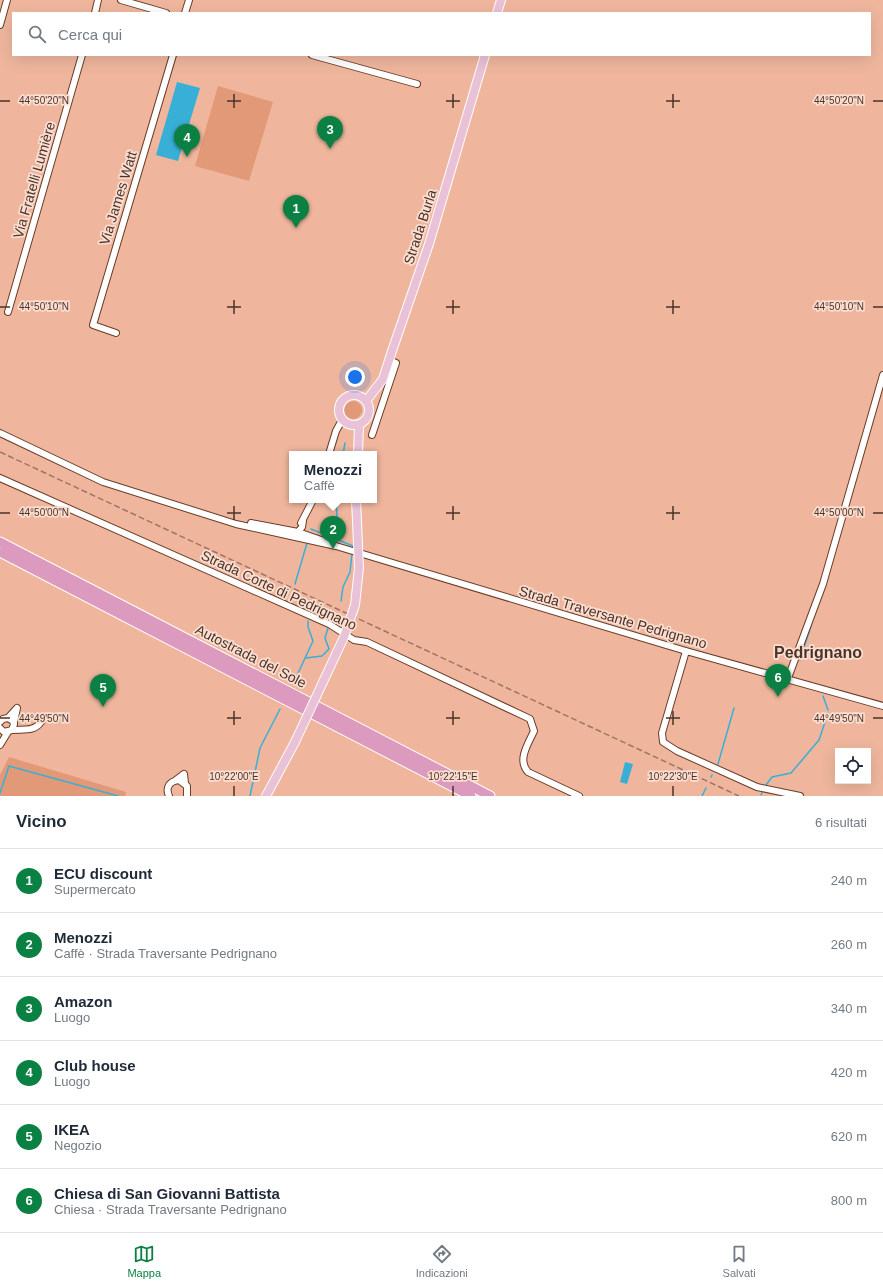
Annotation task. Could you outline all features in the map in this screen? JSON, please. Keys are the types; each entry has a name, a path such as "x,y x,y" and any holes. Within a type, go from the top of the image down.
{"highway":[{"name":"Autostrada del Sole","path":"0,542 490,796"},
{"name":"Autostrada del Sole","path":"0,552 471,796"}],"main road":[{"path":"497,12 501,0"},
{"name":"Strada Burla","path":"366,401 382,379 389,360 428,244 485,56"},
{"path":"353,395 366,401 368,414 365,421 359,425 350,425 342,420 338,411 343,400 353,395"},
{"path":"358,451 359,425"},
{"path":"266,796 295,742 344,637 355,605 359,568 356,503"}],"street":[{"path":"0,26 6,0"},
{"path":"95,12 98,0"},
{"path":"121,0 163,12"},
{"path":"185,12 189,0"},
{"name":"Via Fratelli Lumière","path":"8,312 82,56"},
{"name":"Via James Watt","path":"116,332 93,325 173,56"},
{"path":"316,56 417,84"},
{"path":"372,435 396,363 389,360"},
{"path":"788,678 823,584 883,375"},
{"path":"330,451 336,430 342,420"},
{"name":"Strada Traversante Pedrignano","path":"0,432 103,482 236,524 336,546"},
{"name":"Strada Corte di Pedrignano","path":"0,478 270,597 329,624 354,640 367,642 526,717 530,720 534,731 523,755 524,768 528,772 579,796"},
{"path":"303,539 298,529 302,527 303,521 312,503"},
{"name":"Strada Traversante Pedrignano","path":"224,520 288,530 298,529 309,536 351,551 686,651 788,678 883,706"},
{"path":"303,521 304,530 309,536"},
{"name":"Strada Traversante Pedrignano","path":"256,528 273,529 291,533 298,529"},
{"path":"686,651 662,733 662,742 677,751 756,787 800,796"},
{"path":"0,722 3,719 8,718 17,708 12,727 0,745"},
{"path":"8,718 12,727"},
{"path":"0,728 4,732 12,727 35,729 41,722"},
{"path":"169,796 168,787 171,782 176,780 185,783 188,789 187,796"}],"shaded area":[{"path":"218,86 273,102 249,181 195,166"},
{"path":"353,401 359,404 362,410 359,416 353,419 347,416 344,410 347,404"},
{"path":"9,757 126,792 125,796 0,796 0,775"}],"water":[{"path":"177,82 200,88 178,161 156,155"},
{"path":"625,762 633,764 627,784 620,782"}],"waterway":[{"path":"344,451 345,443"},
{"path":"336,503 338,531 336,543"},
{"path":"311,529 353,546 352,549"},
{"path":"295,584 307,543"},
{"path":"341,601 343,587 350,572 352,553"},
{"path":"293,684 313,641 308,627 308,621"},
{"path":"800,660 811,626"},
{"path":"306,658 322,656 329,649 325,638 328,628"},
{"path":"823,696 828,710"},
{"path":"718,764 734,708"},
{"path":"250,796 260,748 280,709"},
{"path":"766,785 772,777 791,773 819,740 828,713"},
{"path":"0,793 9,766 118,796"},
{"path":"702,796 706,788"},
{"path":"761,795 763,790"}],"railway":[{"path":"0,452 739,796"}],"place":[{"name":"Amazon","path":"330,149"},
{"name":"Club house","path":"187,157"},
{"name":"ECU discount","path":"296,228"},
{"name":"Menozzi","path":"333,549"},
{"name":"Chiesa di San Giovanni Battista","path":"778,697"},
{"name":"IKEA","path":"103,707"}],"district":[{"name":"Pedrignano","path":"818,652"}]}
